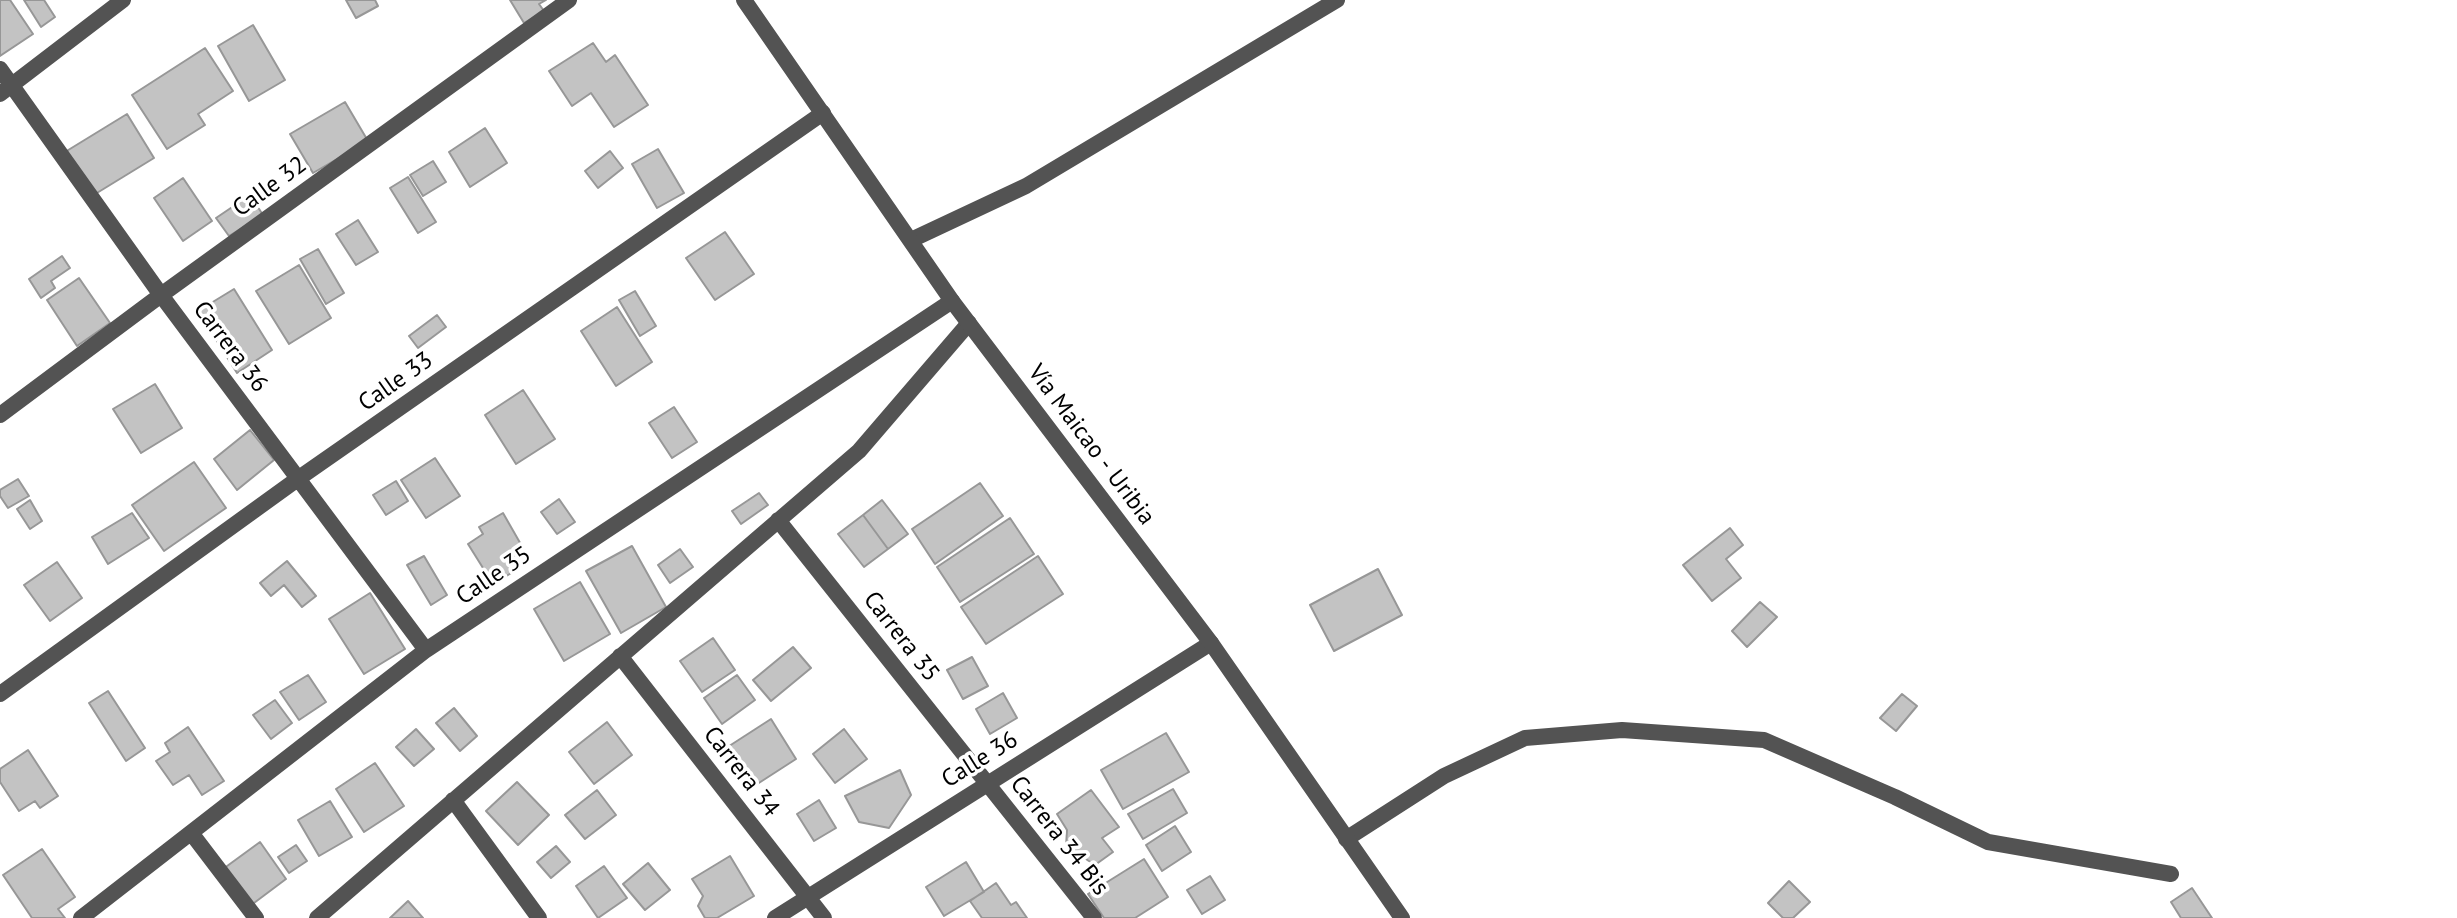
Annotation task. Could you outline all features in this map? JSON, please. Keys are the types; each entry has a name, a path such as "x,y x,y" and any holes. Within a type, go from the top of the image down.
{"street":[{"path":"6,90 123,0"},
{"name":"Calle 32","path":"0,415 569,0"},
{"name":"Vía Maicao - Uribia","path":"744,0 952,301 1211,643 1402,918"},
{"path":"911,240 1026,186 1337,0"},
{"name":"Carrera 36","path":"0,69 6,90 426,650"},
{"name":"Calle 33","path":"0,694 299,478 823,113"},
{"name":"Calle 35","path":"81,918 426,650 952,301"},
{"path":"317,918 859,451 969,323"},
{"name":"Carrera 35","path":"778,520 987,784"},
{"name":"Calle 36","path":"775,918 1211,643"},
{"name":"Carrera 34","path":"620,656 824,918"},
{"path":"1346,839 1444,776 1525,738 1622,730 1764,740 1895,797 1988,842 2171,874"},
{"name":"Carrera 34 Bis","path":"987,784 1094,918"},
{"path":"453,800 539,918"},
{"path":"192,834 256,918"}],"building":[{"path":"0,0 10,0 33,34 0,56"},
{"path":"24,0 44,0 55,17 41,27"},
{"path":"346,0 375,0 378,6 356,18"},
{"path":"510,0 546,0 539,4 544,11 524,23"},
{"path":"253,25 285,80 249,101 218,46"},
{"path":"593,43 606,62 615,55 648,105 614,127 591,93 572,106 549,71"},
{"path":"205,48 233,91 198,114 205,125 167,149 132,95"},
{"path":"345,102 368,141 313,173 290,134"},
{"path":"127,114 154,158 92,196 65,152"},
{"path":"485,128 507,163 470,187 449,152"},
{"path":"658,149 684,193 657,208 632,164"},
{"path":"610,151 623,168 598,188 585,171"},
{"path":"433,161 446,182 423,196 410,175"},
{"path":"408,177 436,222 418,233 390,188"},
{"path":"183,178 212,221 183,241 154,198"},
{"path":"250,195 263,215 229,236 216,218"},
{"path":"358,220 378,252 356,265 336,234"},
{"path":"725,232 754,274 715,300 686,258"},
{"path":"318,249 344,293 326,304 300,259"},
{"path":"62,256 70,268 51,281 55,288 41,298 29,279"},
{"path":"299,265 331,318 289,344 256,291"},
{"path":"79,278 110,323 77,346 47,300"},
{"path":"234,289 272,350 237,373 198,311"},
{"path":"635,291 656,326 640,336 619,300"},
{"path":"617,307 652,362 616,386 581,331"},
{"path":"437,315 446,327 418,348 409,336"},
{"path":"155,384 182,428 141,453 113,409"},
{"path":"523,390 555,439 516,464 485,415"},
{"path":"674,407 697,442 672,458 649,423"},
{"path":"250,430 274,460 237,490 214,459"},
{"path":"435,458 460,496 426,518 401,480"},
{"path":"194,462 226,508 164,551 132,505"},
{"path":"18,479 29,496 8,508 0,496 0,490"},
{"path":"396,481 408,501 386,515 373,495"},
{"path":"980,483 1003,516 935,564 912,529"},
{"path":"759,493 768,505 741,524 732,511"},
{"path":"559,499 575,522 557,534 541,512"},
{"path":"30,500 42,521 30,529 17,509"},
{"path":"882,500 908,534 888,549 863,515"},
{"path":"132,513 149,538 108,564 92,537"},
{"path":"503,513 527,555 509,565 513,572 493,584 468,544 483,534 479,527"},
{"path":"863,515 888,549 864,567 838,534"},
{"path":"1010,518 1034,554 960,602 937,567"},
{"path":"1730,528 1743,545 1726,559 1741,578 1712,601 1683,565"},
{"path":"632,546 666,607 621,633 586,571"},
{"path":"680,549 693,567 670,583 658,565"},
{"path":"424,556 447,595 431,605 407,565"},
{"path":"1038,556 1063,594 986,644 961,607"},
{"path":"287,561 316,596 302,607 284,585 271,596 260,583"},
{"path":"57,562 82,598 50,621 24,585"},
{"path":"1378,569 1402,615 1334,651 1310,605"},
{"path":"580,582 610,634 564,661 534,609"},
{"path":"370,593 405,649 364,674 329,619"},
{"path":"1760,602 1777,617 1747,647 1732,631"},
{"path":"713,638 735,670 702,692 680,661"},
{"path":"793,647 811,668 771,701 753,680"},
{"path":"972,657 988,686 963,699 947,670"},
{"path":"308,675 326,702 299,720 280,692"},
{"path":"737,675 755,700 722,724 704,698"},
{"path":"108,691 145,748 126,761 89,703"},
{"path":"1003,693 1017,718 990,734 976,709"},
{"path":"1902,694 1917,706 1896,731 1880,718"},
{"path":"275,700 292,723 271,739 253,715"},
{"path":"454,708 477,736 460,751 436,723"},
{"path":"771,719 796,759 748,790 723,750"},
{"path":"607,722 632,755 594,784 569,752"},
{"path":"188,727 224,781 202,795 189,775 173,785 156,761 170,752 165,743"},
{"path":"416,729 434,749 414,766 396,747"},
{"path":"844,729 867,759 835,783 813,754"},
{"path":"1166,733 1189,772 1123,809 1101,770"},
{"path":"28,750 58,796 40,808 35,801 19,811 0,782 0,769"},
{"path":"375,763 404,806 364,832 336,789"},
{"path":"900,770 911,795 889,828 859,822 845,796"},
{"path":"517,782 549,815 518,845 486,811"},
{"path":"1173,789 1187,813 1143,839 1128,814"},
{"path":"597,790 616,815 585,839 565,815"},
{"path":"1091,790 1119,827 1102,838 1113,852 1095,865 1066,846 1067,830 1057,814"},
{"path":"819,800 836,828 814,841 797,814"},
{"path":"330,801 352,837 319,856 298,820"},
{"path":"1175,826 1191,852 1162,871 1146,845"},
{"path":"260,842 286,879 250,906 223,869"},
{"path":"296,845 307,861 289,873 278,857"},
{"path":"556,846 570,862 551,878 537,862"},
{"path":"42,849 75,897 58,909 65,918 32,918 3,875"},
{"path":"730,856 754,896 717,918 705,918 698,906 703,896 692,879"},
{"path":"1144,859 1168,897 1135,918 1104,918 1088,894"},
{"path":"966,862 984,892 944,916 926,887"},
{"path":"648,863 670,890 645,910 623,884"},
{"path":"604,866 627,898 598,918 576,886"},
{"path":"1210,876 1225,900 1202,914 1187,890"},
{"path":"1789,881 1810,902 1793,918 1783,918 1768,903"},
{"path":"996,883 1011,905 1016,902 1027,918 982,918 970,901"},
{"path":"2192,888 2212,918 2181,918 2171,902"},
{"path":"408,901 423,918 390,918"}]}
